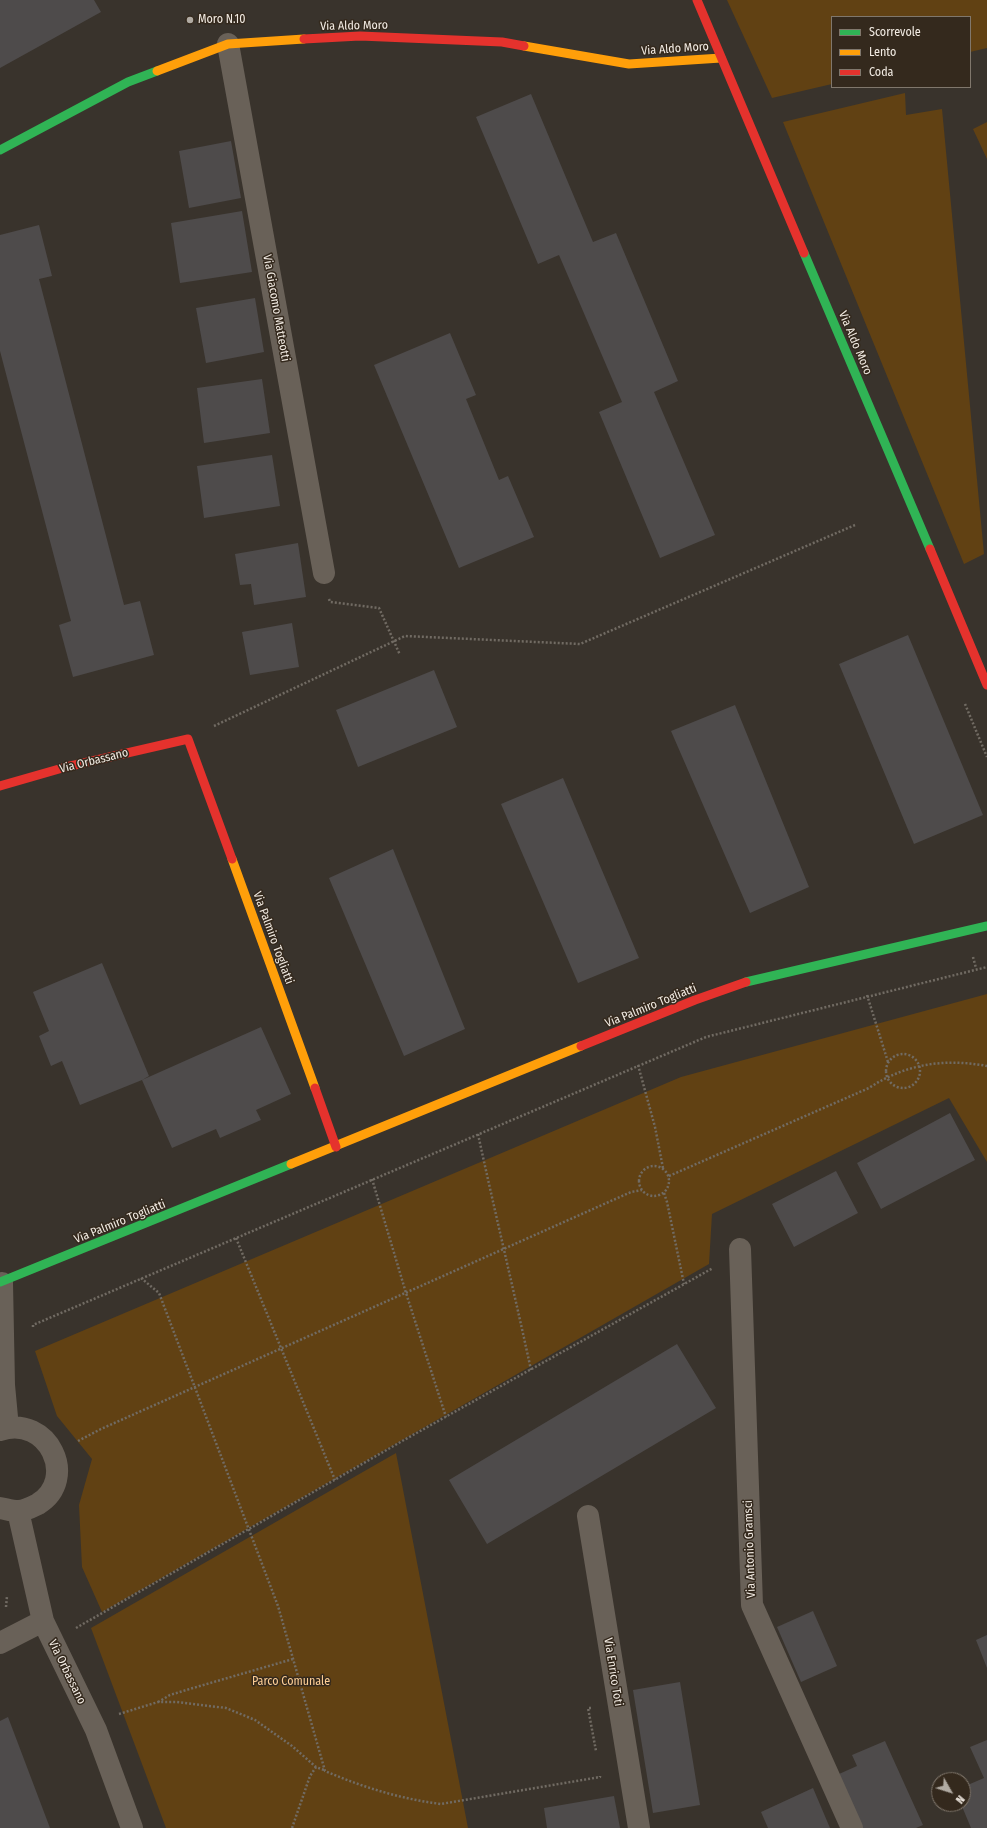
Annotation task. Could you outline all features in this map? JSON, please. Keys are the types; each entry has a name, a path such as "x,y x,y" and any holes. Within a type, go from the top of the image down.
{"street":[{"path":"697,0 721,58"},
{"name":"Via Aldo Moro","path":"0,150 128,82 228,44 360,36 502,42 629,64 721,58 987,685"},
{"name":"Via Giacomo Matteotti","path":"228,44 324,573"},
{"name":"Via Orbassano","path":"0,786 66,767 188,739"},
{"name":"Via Palmiro Togliatti","path":"188,739 336,1146"},
{"name":"Via Palmiro Togliatti","path":"1,1283 695,1000 753,980 987,926"},
{"name":"Via Antonio Gramsci","path":"740,1259 752,1605 852,1828"},
{"name":"Via Orbassano","path":"1,1283 4,1429 20,1427 34,1431 52,1448 56,1460 56,1479 49,1494 43,1501 31,1508 9,1510 43,1621 92,1723 132,1828"},
{"name":"Via Enrico Toti","path":"588,1516 639,1828"},
{"path":"3,1642 43,1621"}],"path":[{"path":"188,739 405,636 580,644 855,525"},
{"path":"324,573 330,602 379,608 400,655"},
{"path":"33,1332 33,1325 706,1036 867,995 987,967"},
{"path":"867,995 888,1062"},
{"path":"908,1054 917,1061 921,1072 916,1082 907,1087 896,1086 887,1077 886,1068 888,1062 897,1055 908,1054"},
{"path":"669,1176 870,1088 887,1077 920,1066 948,1061 987,1066"},
{"path":"638,1065 655,1127 663,1168 669,1176 669,1185 664,1194 659,1196 650,1196 642,1190 639,1181 643,1171 652,1166 663,1168"},
{"path":"478,1134 531,1370"},
{"path":"372,1179 406,1293 446,1417"},
{"path":"54,1454 101,1429 631,1192 642,1190"},
{"path":"664,1194 684,1284"},
{"path":"236,1238 335,1480"},
{"path":"52,1641 446,1417 684,1284 716,1267 740,1259"},
{"path":"142,1278 159,1293 250,1528 278,1606 325,1770"},
{"path":"3,1642 6,1588"},
{"path":"92,1723 158,1702 185,1690 293,1658"},
{"path":"158,1702 177,1702 205,1705 240,1713 255,1720 292,1746 316,1767 364,1787 420,1801 441,1804 600,1777 599,1770"},
{"path":"596,1754 588,1708 618,1705"},
{"path":"292,1828 310,1776 316,1767"}],"green space":[{"path":"727,0 987,0 987,48 971,52 971,16 831,16 831,84 772,98"},
{"path":"905,93 906,115 942,109 984,554 964,564 783,122"},
{"path":"987,122 987,159 973,129"},
{"path":"987,994 987,1162 949,1098 712,1214 709,1264 102,1612 82,1567 79,1505 92,1459 57,1416 35,1351 681,1077"},
{"name":"Parco Comunale","path":"396,1453 468,1828 166,1828 91,1628"}],"building":[{"path":"0,0 94,0 101,12 0,68"},
{"path":"531,94 593,242 616,233 678,381 654,392 715,535 660,558 599,412 622,402 559,255 538,264 476,117"},
{"path":"231,141 241,198 189,208 179,151"},
{"path":"242,211 252,272 180,283 171,223"},
{"path":"39,225 52,276 39,279 124,605 140,601 154,655 73,677 59,625 71,621 0,351 0,235"},
{"path":"255,298 264,352 206,363 196,308"},
{"path":"450,333 476,395 466,399 499,480 508,476 534,537 459,568 374,365"},
{"path":"262,379 270,433 204,443 197,388"},
{"path":"272,455 280,506 204,518 197,466"},
{"path":"298,543 306,597 254,605 251,584 240,585 235,554"},
{"path":"292,623 299,667 250,675 242,632"},
{"path":"908,635 983,815 914,844 839,664"},
{"path":"434,670 457,727 358,767 336,710"},
{"path":"735,705 809,887 750,913 671,731"},
{"path":"563,778 639,958 578,983 501,804"},
{"path":"393,849 465,1029 404,1056 329,878"},
{"path":"102,963 149,1076 80,1105 62,1061 51,1066 39,1036 49,1031 33,992"},
{"path":"261,1027 291,1094 256,1110 261,1120 220,1138 216,1129 172,1148 142,1080"},
{"path":"950,1113 975,1160 881,1209 857,1163"},
{"path":"836,1171 858,1213 794,1247 772,1204"},
{"path":"677,1344 716,1408 487,1544 449,1480"},
{"path":"813,1611 837,1666 801,1682 777,1627"},
{"path":"987,1635 987,1668 976,1640"},
{"path":"680,1682 700,1805 653,1813 633,1690"},
{"path":"8,1717 50,1828 0,1828 0,1721"},
{"path":"987,1740 987,1828 971,1828 964,1812 971,1812 971,1784 984,1778 970,1747"},
{"path":"885,1741 923,1825 916,1828 863,1828 839,1774 857,1766 852,1755"},
{"path":"813,1788 830,1828 768,1828 761,1812"},
{"path":"614,1796 620,1828 547,1828 544,1808"}],"traffic: fast":[{"path":"0,150 128,82 157,71"},
{"path":"804,253 930,549"},
{"path":"746,982 987,926"},
{"path":"0,1282 291,1164"}],"traffic: slow":[{"path":"157,71 228,44 304,39"},
{"path":"524,46 629,64 721,58"},
{"path":"232,859 315,1088"},
{"path":"291,1164 581,1046"}],"traffic: jam":[{"path":"697,0 804,253"},
{"path":"304,39 360,36 502,42 524,46"},
{"path":"930,549 987,685"},
{"path":"0,786 66,767 188,739 232,859"},
{"path":"581,1046 695,1000 746,982"},
{"path":"315,1088 336,1147"}],"place":[{"name":"Moro N.10","path":"190,20"}]}
